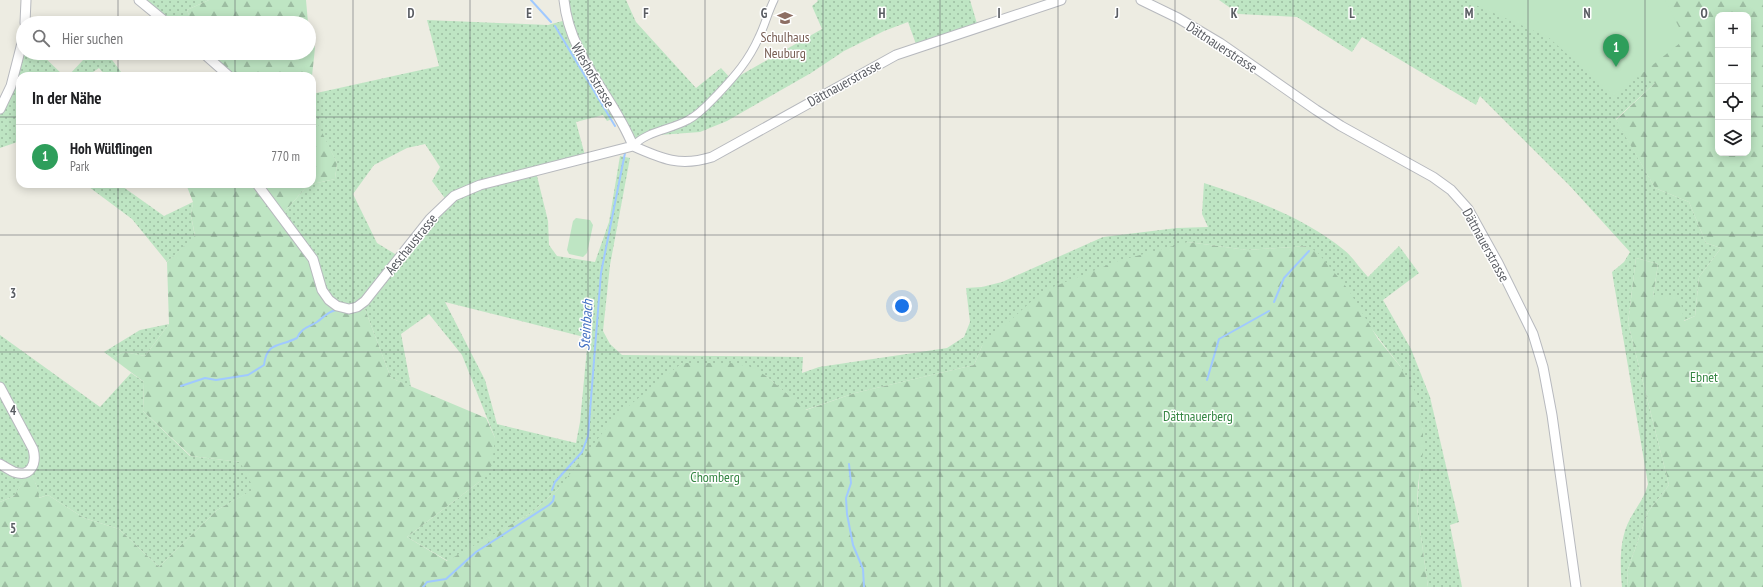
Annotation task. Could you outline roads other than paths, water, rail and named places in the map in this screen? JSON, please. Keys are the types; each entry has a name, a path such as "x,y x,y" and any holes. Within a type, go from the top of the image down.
{"street":[{"path":"25,16 26,0"},
{"path":"139,0 158,16"},
{"name":"Wieshofstrasse","path":"564,0 566,20 574,41 633,146"},
{"path":"633,146 646,136 675,126 692,117 704,108 732,80 745,64 759,38 774,0"},
{"name":"Dättnauerstrasse","path":"633,146 671,161 695,162 712,157 896,55 931,42 1061,0"},
{"name":"Dättnauerstrasse","path":"1141,0 1178,18 1220,43 1316,110 1433,177 1451,190 1468,209 1498,263 1532,334 1543,367 1552,415 1576,587"},
{"path":"0,110 11,86 18,60"},
{"path":"212,60 227,72"},
{"name":"Aeschaustrasse","path":"260,188 313,259 322,290 327,297 337,306 353,308 365,301 430,219 454,196 480,185 633,146"},
{"path":"0,387 33,449 35,457 34,465 30,471 24,473 15,473 0,464"}],"waterway":[{"name":"Steinbach","path":"531,0 551,22"},
{"name":"Steinbach","path":"555,26 615,126"},
{"name":"Steinbach","path":"552,490 555,482 582,452 588,436 601,273 625,153"},
{"path":"1274,302 1284,278 1309,251"},
{"path":"181,386 205,378 216,380 248,375 264,365 268,352 271,348 297,338 303,330 317,322 328,313 336,310"},
{"path":"1207,380 1219,339 1269,311"},
{"path":"849,464 851,483 846,498 847,514 853,545 863,569 864,587"},
{"name":"Steinbach","path":"423,587 427,582 446,579 476,552 549,505 553,501 554,496"}],"place":[{"name":"Schulhaus Neuburg","path":"785,18"},
{"name":"Hoh Wülflingen","path":"1616,67"}],"park label":[{"name":"Ebnet","path":"1704,377"},
{"name":"Dättnauerberg","path":"1198,416"},
{"name":"Chomberg","path":"715,477"}]}
